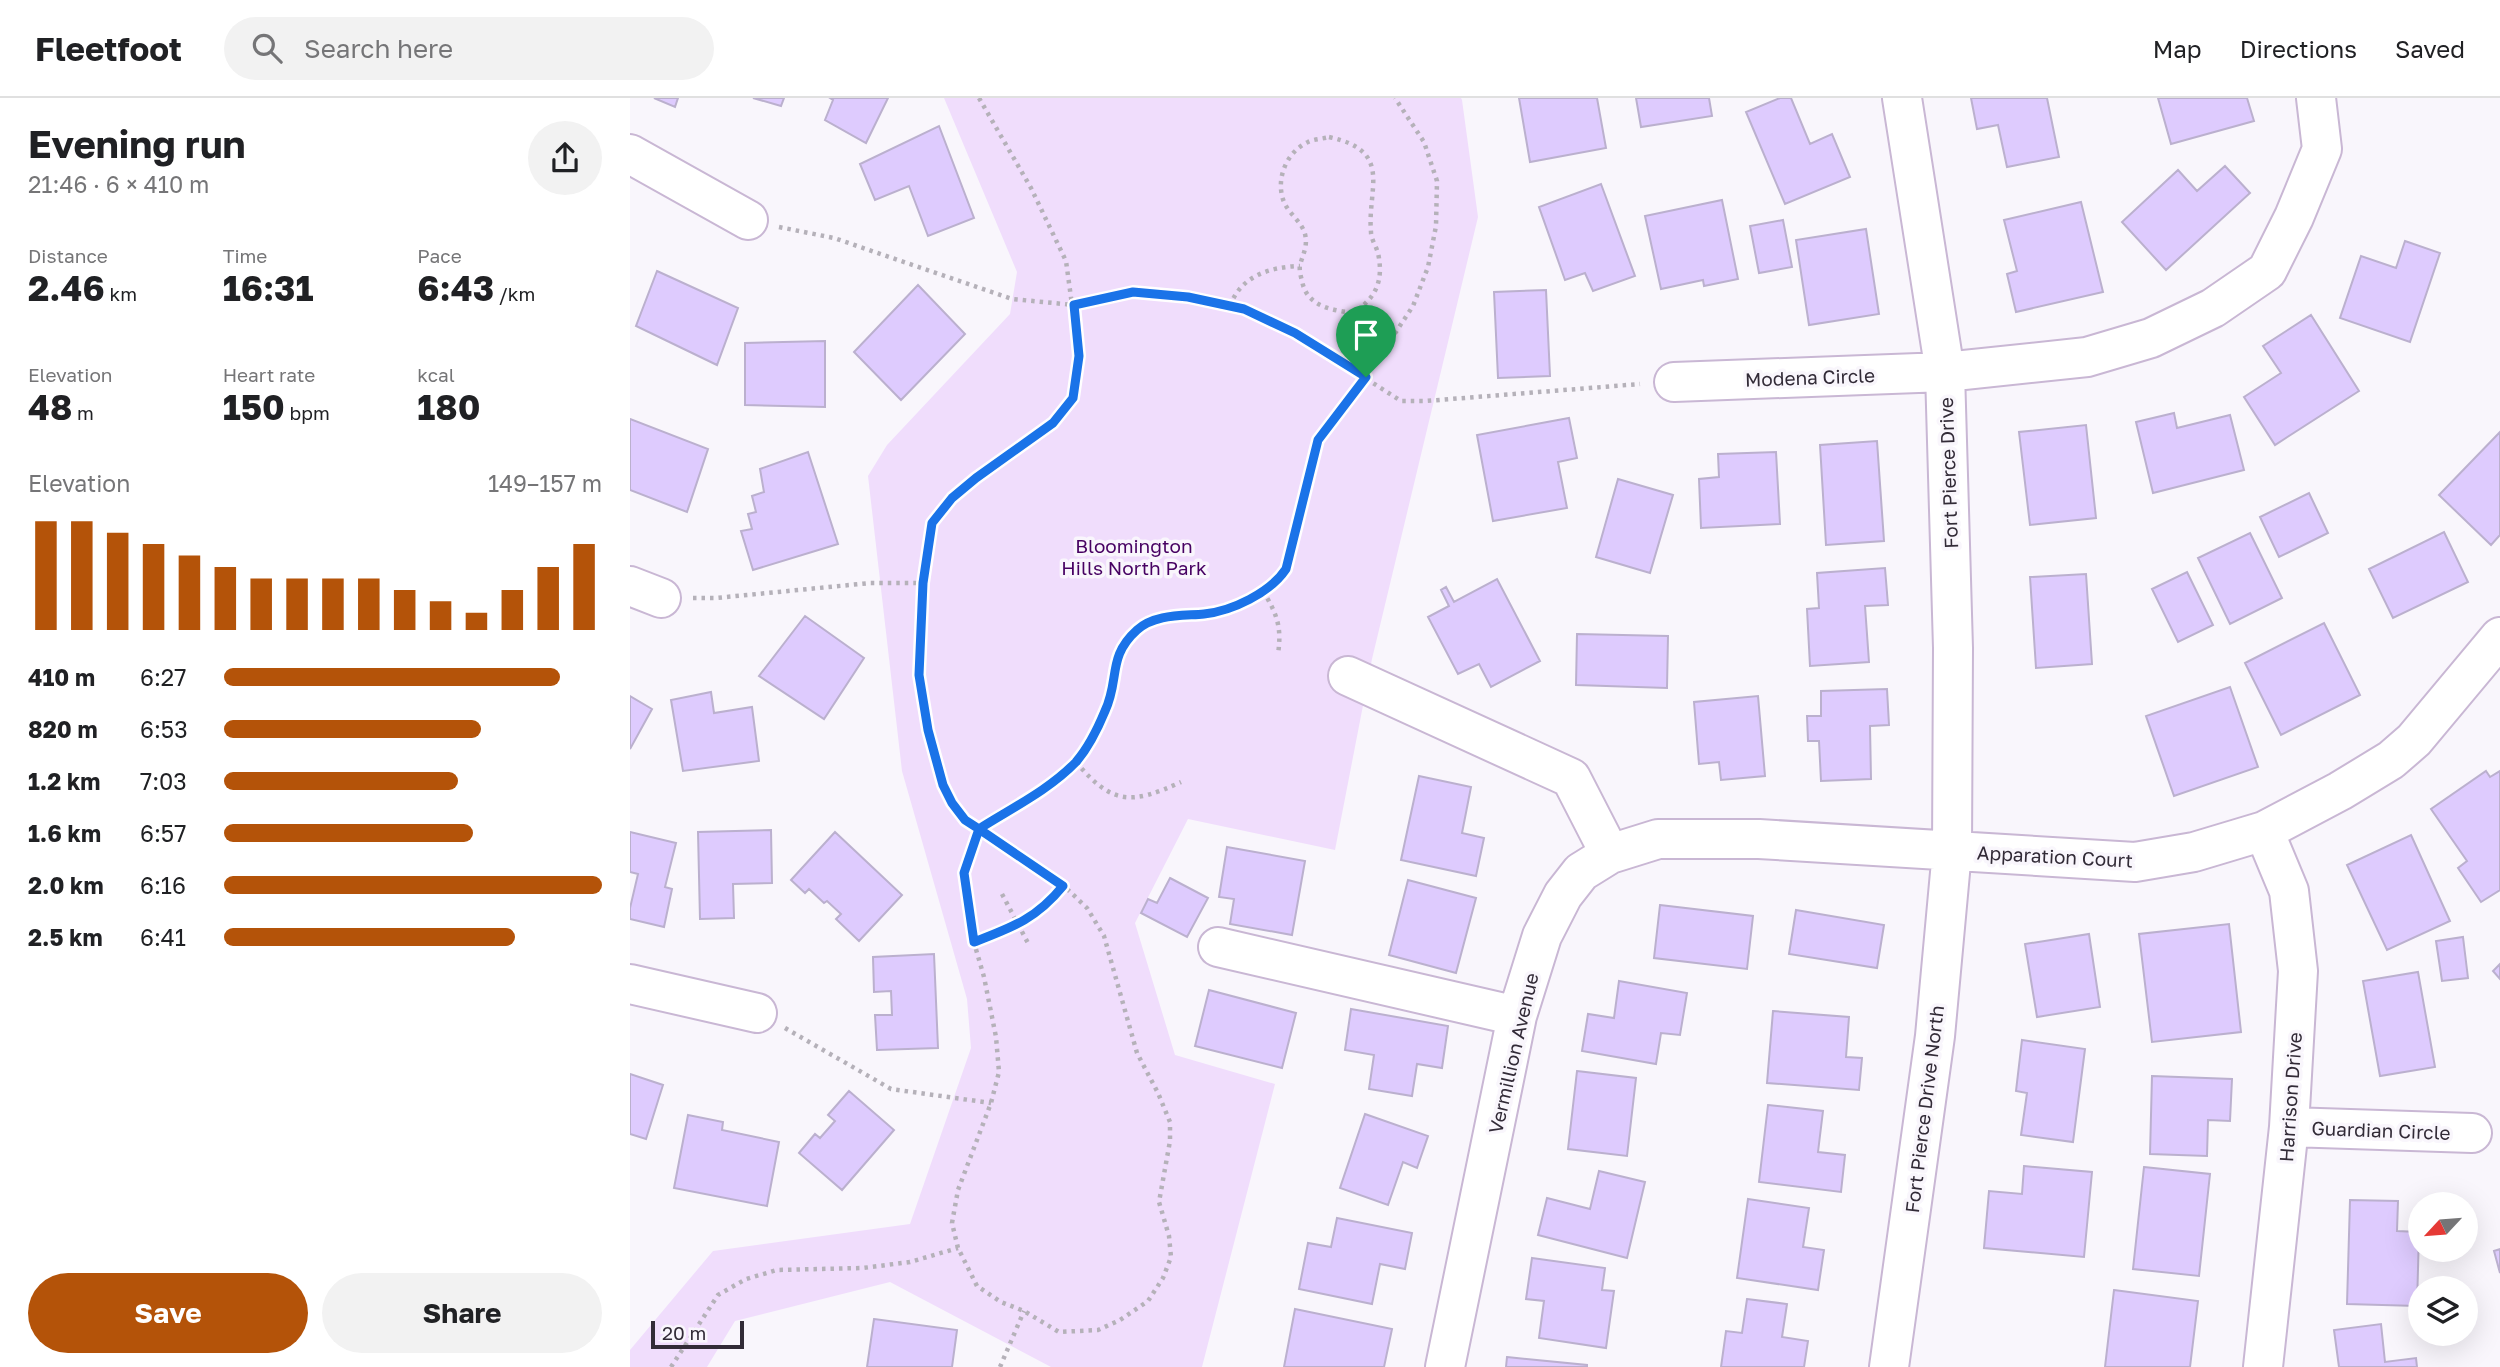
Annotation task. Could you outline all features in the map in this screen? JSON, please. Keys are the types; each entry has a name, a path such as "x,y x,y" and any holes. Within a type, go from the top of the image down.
{"street":[{"name":"Fort Pierce Drive","path":"1902,98 1945,372 1953,648 1952,851"},
{"name":"Modena Circle","path":"1674,382 1945,372 2087,357 2151,338 2213,307 2267,271 2294,217 2322,149 2316,98"},
{"path":"630,153 748,220"},
{"name":"Apparation Court","path":"1952,851 2135,862 2194,852 2264,831 2340,792 2391,760 2413,740 2500,637"},
{"path":"1348,676 1571,778 1610,854"},
{"name":"Harrison Drive","path":"2263,1367 2290,1127 2298,971 2288,891 2264,831"},
{"name":"Vermillion Avenue","path":"1445,1367 1517,1016 1542,936 1563,895 1581,872 1610,854 1658,838 1759,839 1952,851"},
{"name":"Fort Pierce Drive North","path":"1889,1367 1936,1036 1952,851"},
{"path":"1219,947 1517,1016"},
{"path":"630,984 757,1013"},
{"name":"Guardian Circle","path":"2290,1127 2472,1133"}],"path":[{"path":"979,98 1031,188 1066,261 1079,356 1073,398 1053,423 976,478 952,498 932,523 923,583 919,675 928,730 943,785 965,820 979,829 1063,886 1087,908 1104,936 1137,1053 1170,1122 1170,1141 1159,1202 1169,1236 1171,1257 1163,1278 1148,1301 1120,1320 1098,1329 1059,1332 1024,1311 1001,1302 978,1286 958,1248 952,1223 958,1190 991,1103 999,1072 996,1037 974,942 964,873 979,829 1037,794 1076,761 1106,709 1120,648 1139,628 1153,620 1208,614 1227,608 1263,591 1278,581 1286,569 1318,440 1366,377 1413,306 1428,267 1436,226 1437,181 1424,142 1395,98"},
{"path":"1329,137 1348,141 1366,156 1375,176 1370,234 1378,252 1380,278 1370,302 1353,313 1331,310 1313,302 1304,288 1300,266 1307,244 1305,231 1284,203 1281,181 1286,163 1297,149 1309,141 1329,137"},
{"path":"748,220 834,238 1012,299 1074,305 1133,292 1188,297 1244,309 1295,333 1401,401 1674,382"},
{"path":"1230,306 1235,293 1247,281 1279,267 1300,266"},
{"path":"645,592 716,598 870,583 923,583"},
{"path":"1263,591 1274,610 1281,634 1278,654"},
{"path":"1076,761 1096,785 1122,797 1153,795 1181,782"},
{"path":"974,942 1018,925 1049,904 1063,886"},
{"path":"1002,894 1029,945"},
{"path":"757,1013 891,1089 991,1103"},
{"path":"671,1367 718,1295 746,1279 777,1270 863,1268 910,1262 958,1248"},
{"path":"1000,1367 1024,1311"}],"green space":[{"name":"Bloomington Hills North Park","path":"944,98 1461,98 1478,217 1372,659 1335,850 1188,819 1135,923 1175,1055 1275,1084 1202,1367 1051,1367 890,1282 735,1321 707,1367 630,1367 630,1350 713,1251 910,1224 971,1048 967,999 902,771 868,476 887,445 1010,314 1017,272"}],"building":[{"path":"654,98 678,98 675,107"},
{"path":"753,98 784,98 781,106"},
{"path":"830,98 888,98 866,143 825,120 833,100"},
{"path":"1519,98 1597,98 1606,148 1530,162"},
{"path":"1636,98 1709,98 1712,116 1641,127"},
{"path":"1780,98 1791,98 1810,144 1832,134 1850,177 1785,204 1746,112"},
{"path":"1971,98 2047,98 2059,157 2007,167 1998,125 1977,129"},
{"path":"2158,98 2247,98 2254,121 2171,144"},
{"path":"939,126 974,218 928,236 909,186 875,200 860,164"},
{"path":"2225,166 2250,193 2166,270 2122,222 2178,170 2197,191"},
{"path":"1601,184 1635,276 1593,291 1585,273 1565,280 1539,207"},
{"path":"1722,200 1738,279 1704,286 1703,280 1661,289 1645,216"},
{"path":"2081,202 2103,292 2016,312 2007,274 2017,271 2004,220"},
{"path":"1783,220 1792,267 1759,273 1750,226"},
{"path":"1866,229 1879,314 1809,325 1796,240"},
{"path":"2405,241 2440,253 2410,342 2340,318 2361,256 2396,268"},
{"path":"657,271 738,308 717,365 636,326"},
{"path":"918,285 965,334 901,400 854,352"},
{"path":"1546,290 1550,376 1498,378 1494,292"},
{"path":"2311,315 2359,391 2275,445 2244,397 2281,373 2263,346"},
{"path":"825,341 825,407 745,405 745,343"},
{"path":"2174,413 2177,428 2230,415 2244,470 2153,493 2136,422"},
{"path":"1569,418 1577,458 1558,462 1567,508 1493,521 1477,435"},
{"path":"630,419 708,449 687,512 630,490"},
{"path":"2086,425 2096,518 2030,525 2019,432"},
{"path":"2500,432 2500,535 2491,545 2439,495"},
{"path":"1877,441 1884,541 1826,545 1820,445"},
{"path":"808,452 838,544 753,570 741,531 752,529 748,514 756,512 752,496 764,492 760,469"},
{"path":"1776,452 1780,524 1701,528 1699,479 1719,477 1718,454"},
{"path":"1618,479 1673,495 1650,573 1596,557"},
{"path":"2309,493 2328,533 2279,557 2260,517"},
{"path":"2444,532 2468,582 2393,618 2369,569"},
{"path":"2250,533 2282,598 2230,624 2198,558"},
{"path":"1885,568 1888,605 1865,606 1869,662 1810,666 1807,609 1819,608 1817,573"},
{"path":"2187,572 2213,625 2178,642 2152,589"},
{"path":"2086,574 2092,664 2036,668 2030,577"},
{"path":"1497,579 1540,661 1491,687 1479,664 1458,674 1428,617 1449,606 1441,590 1446,587 1454,602"},
{"path":"805,616 864,658 824,719 759,676"},
{"path":"2324,623 2360,695 2281,735 2245,663"},
{"path":"1577,634 1668,636 1667,688 1576,685"},
{"path":"2230,687 2258,767 2174,796 2146,716"},
{"path":"1887,689 1889,725 1870,726 1871,779 1821,781 1819,741 1808,741 1807,716 1821,716 1821,691"},
{"path":"711,692 714,713 752,707 759,761 683,771 671,700"},
{"path":"630,696 652,709 630,749"},
{"path":"1758,696 1765,776 1721,780 1719,762 1699,764 1694,702"},
{"path":"2486,771 2490,777 2500,771 2500,890 2481,902 2458,868 2467,861 2431,809"},
{"path":"1419,776 1471,787 1462,833 1484,838 1476,876 1401,860"},
{"path":"771,830 772,883 733,884 734,918 700,919 698,832"},
{"path":"630,832 676,843 665,887 672,889 664,927 630,919 638,874 630,872"},
{"path":"835,832 902,895 859,941 836,919 841,914 827,901 824,903 809,889 805,893 791,880"},
{"path":"2411,835 2450,921 2387,950 2347,865"},
{"path":"1227,847 1305,861 1292,935 1230,924 1234,899 1219,897"},
{"path":"1170,878 1208,898 1187,937 1141,913 1148,899 1157,903"},
{"path":"1408,880 1476,898 1456,973 1389,955"},
{"path":"1660,905 1753,916 1747,969 1654,958"},
{"path":"1796,910 1884,925 1877,968 1789,954"},
{"path":"2229,924 2241,1032 2152,1042 2139,934"},
{"path":"2089,934 2100,1007 2037,1017 2025,944"},
{"path":"2463,937 2468,978 2442,981 2436,941"},
{"path":"934,954 938,1048 877,1050 875,1015 892,1015 891,991 874,992 873,957"},
{"path":"2500,964 2500,979 2493,971"},
{"path":"2418,972 2435,1067 2380,1076 2363,981"},
{"path":"1619,981 1687,993 1680,1035 1661,1033 1656,1064 1582,1051 1588,1014 1614,1018"},
{"path":"1209,990 1296,1013 1282,1068 1195,1046"},
{"path":"1351,1009 1448,1026 1442,1068 1417,1064 1412,1096 1369,1089 1374,1055 1345,1050"},
{"path":"1773,1011 1849,1017 1846,1057 1862,1058 1859,1090 1767,1083"},
{"path":"2022,1040 2085,1049 2073,1142 2021,1135 2027,1093 2016,1091"},
{"path":"1577,1071 1636,1078 1627,1156 1568,1149"},
{"path":"630,1074 663,1085 646,1139 630,1134"},
{"path":"2152,1076 2232,1079 2230,1121 2208,1120 2207,1156 2150,1154"},
{"path":"849,1091 894,1130 842,1190 799,1153 815,1134 820,1138 835,1121 828,1115"},
{"path":"1768,1105 1823,1111 1818,1152 1845,1155 1841,1192 1759,1182"},
{"path":"1365,1114 1428,1136 1417,1168 1403,1162 1388,1205 1340,1188"},
{"path":"688,1115 723,1122 722,1130 779,1142 767,1206 674,1188"},
{"path":"2024,1166 2092,1172 2084,1257 1984,1248 1989,1191 2022,1194"},
{"path":"2144,1167 2210,1174 2199,1276 2133,1269"},
{"path":"1599,1171 1645,1182 1627,1258 1538,1235 1547,1198 1590,1209"},
{"path":"1748,1199 1809,1208 1803,1247 1824,1250 1818,1290 1737,1278"},
{"path":"2350,1200 2398,1201 2397,1231 2408,1232 2408,1262 2418,1262 2418,1276 2408,1276 2408,1306 2347,1304"},
{"path":"1337,1218 1412,1233 1405,1269 1380,1264 1372,1304 1299,1289 1308,1243 1331,1247"},
{"path":"2500,1249 2500,1273 2494,1251"},
{"path":"1532,1258 1605,1268 1602,1290 1614,1291 1606,1348 1539,1338 1544,1301 1526,1299"},
{"path":"2114,1290 2198,1301 2190,1367 2105,1367"},
{"path":"1747,1299 1787,1304 1782,1337 1808,1341 1804,1367 1721,1367 1726,1331 1742,1333"},
{"path":"1295,1309 1392,1329 1384,1367 1284,1367"},
{"path":"874,1319 957,1330 952,1367 867,1367"},
{"path":"2381,1324 2385,1362 2416,1358 2417,1367 2339,1367 2334,1330"},
{"path":"1507,1357 1587,1365 1587,1367 1506,1367"}],"route":[{"path":"1366,377 1295,333 1244,309 1188,297 1133,292 1074,305 1079,356 1073,398 1053,423 976,478 952,498 932,523 923,583 919,675 928,730 943,785 965,820 979,829 964,873 974,942 1018,925 1049,904 1063,886 979,829 1037,794 1076,761 1106,709 1120,648 1139,628 1153,620 1208,614 1227,608 1278,581 1286,569 1318,440 1366,377"}]}
